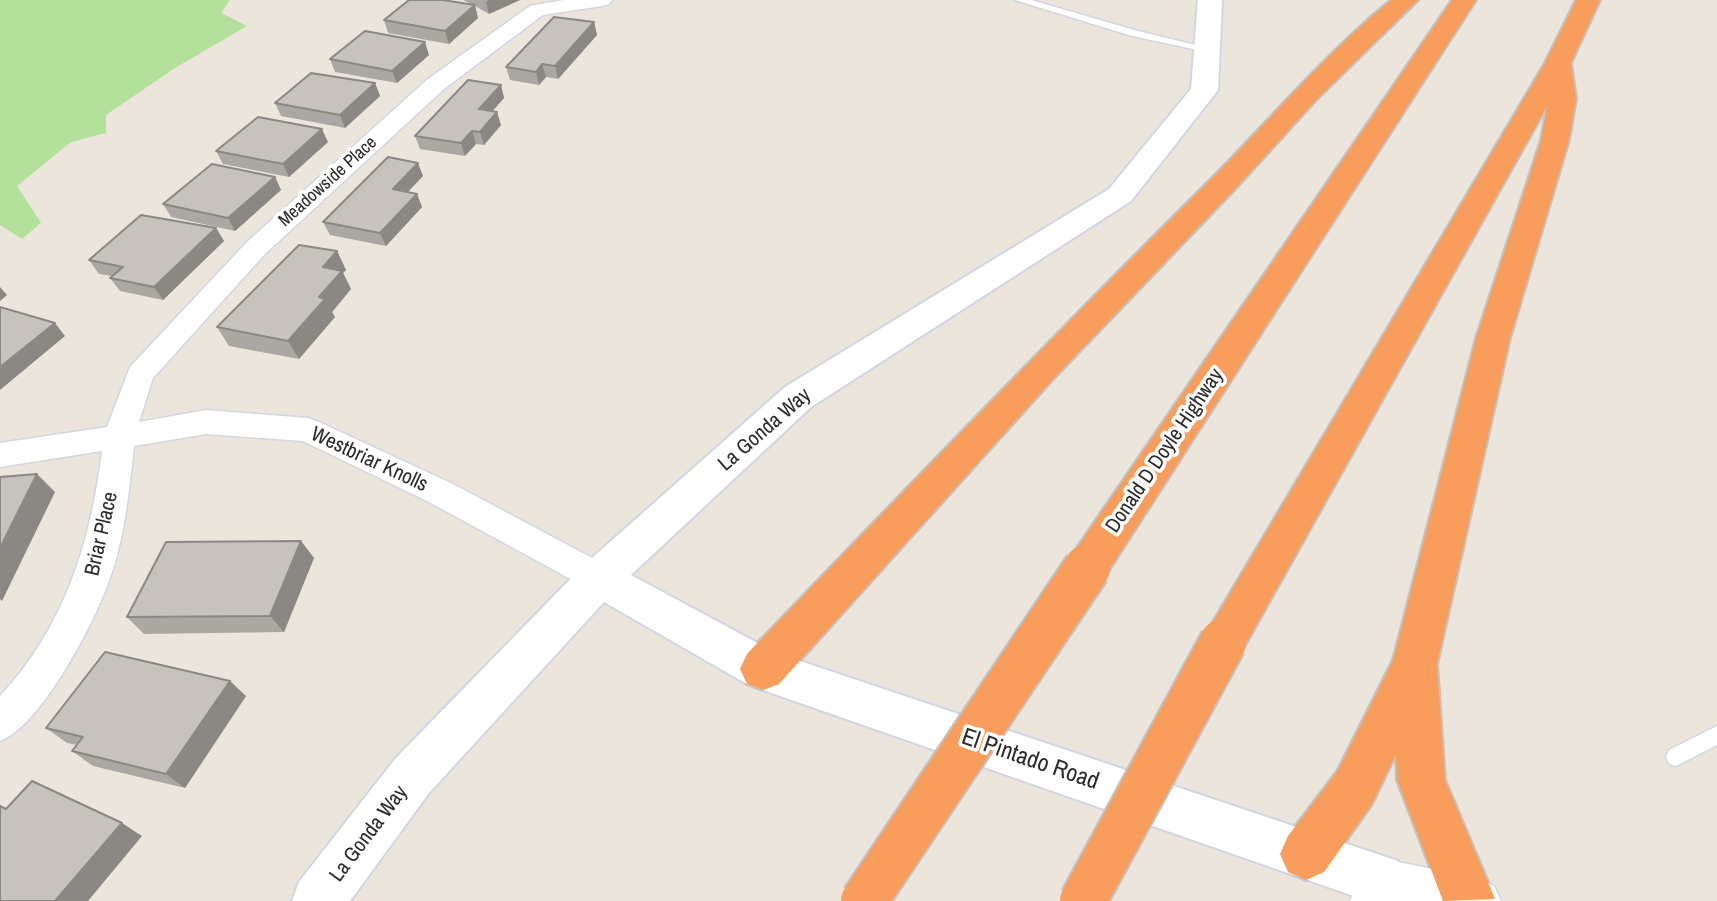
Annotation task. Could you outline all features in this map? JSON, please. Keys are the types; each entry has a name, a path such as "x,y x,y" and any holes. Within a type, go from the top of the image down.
{"highway":[{"path":"763,668 1042,368 1226,181 1308,92 1376,24 1406,0"},
{"name":"Donald D Doyle Highway","path":"864,901 1464,0"},
{"path":"1083,901 1223,642 1558,63 1588,0"},
{"path":"1306,854 1355,787 1415,663 1493,338 1555,140 1562,99 1558,63"},
{"path":"1415,663 1421,780 1474,900"}],"street":[{"name":"Meadowside Place","path":"118,437 140,374 256,248 436,84 537,10 602,0"},
{"name":"La Gonda Way","path":"318,901 412,776 598,578 798,397 1120,195 1203,90 1210,0"},
{"name":"Westbriar Knolls","path":"118,437 206,422 308,430 441,493 598,578"},
{"path":"0,456 118,437"},
{"name":"Briar Place","path":"0,723 38,682 89,588 112,504 118,437"},
{"name":"El Pintado Road","path":"598,578 763,668 1306,854 1376,890 1474,900"}],"lane":[{"path":"1020,0 1136,34 1207,49"},
{"path":"1676,757 1717,735"}],"green space":[{"path":"0,0 230,0 221,13 247,26 175,68 106,115 106,133 71,142 17,186 41,223 22,239 0,225"}],"building":[{"path":"409,0 443,0 475,5 445,31 384,20"},
{"path":"554,17 594,22 555,66 542,64 536,72 506,67"},
{"path":"365,31 425,42 392,71 330,59"},
{"path":"311,73 375,83 340,115 275,103"},
{"path":"468,80 501,85 479,109 497,112 480,132 472,131 461,143 415,136"},
{"path":"258,117 322,129 283,164 216,151"},
{"path":"388,157 418,163 393,189 417,194 380,233 323,222"},
{"path":"212,164 275,177 228,218 163,204"},
{"path":"141,215 216,228 154,287 110,278 123,267 89,260"},
{"path":"299,245 337,251 323,267 342,271 319,297 325,299 288,341 217,327"},
{"path":"0,307 55,323 0,367"},
{"path":"37,474 0,548 0,477"},
{"path":"301,541 270,616 127,617 166,542"},
{"path":"105,652 230,681 166,774 72,751 83,737 46,728"},
{"path":"32,781 122,823 55,901 0,901 0,806 6,809"}]}
